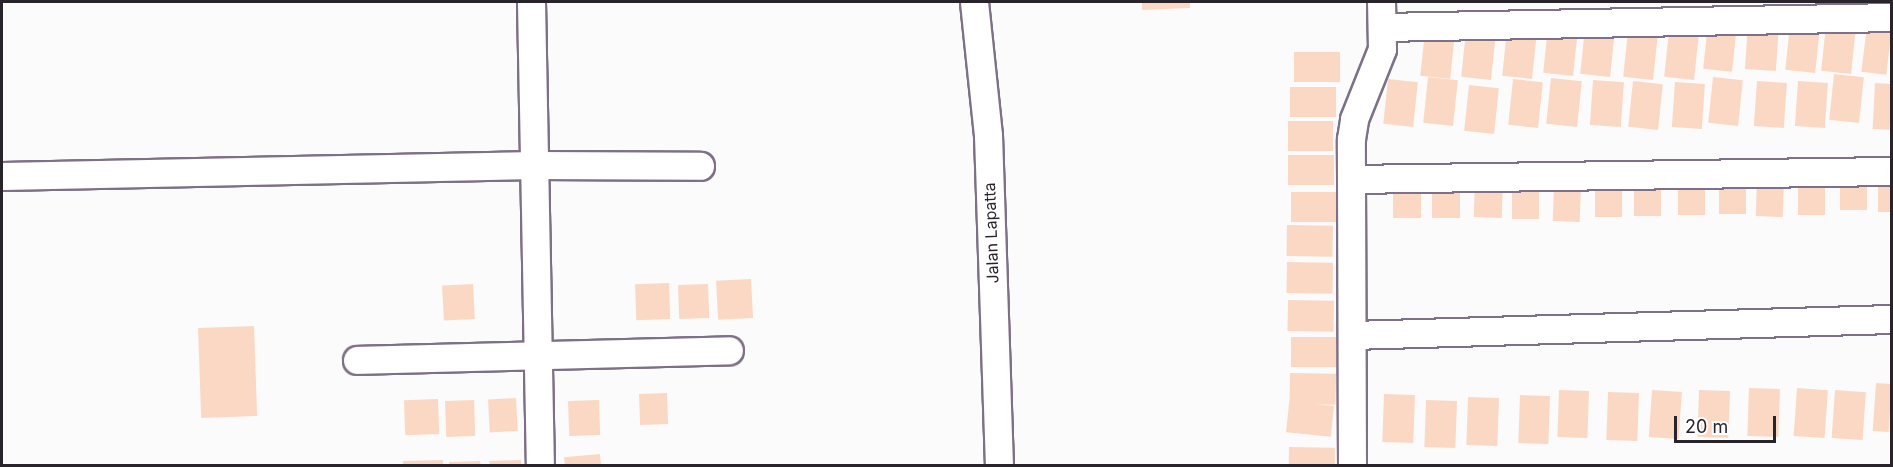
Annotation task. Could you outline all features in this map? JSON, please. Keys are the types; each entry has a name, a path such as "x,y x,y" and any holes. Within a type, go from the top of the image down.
{"street":[{"path":"531,2 540,465"},
{"name":"Jalan Lapatta","path":"974,2 987,135 999,465"},
{"path":"1352,465 1350,179 1354,119 1378,63 1382,14 1892,17"},
{"path":"2,176 535,165 700,166"},
{"path":"1350,179 1892,171"},
{"path":"1352,335 1892,319"},
{"path":"357,360 729,350"}],"building":[{"path":"1142,2 1190,2 1190,8 1142,10"},
{"path":"1708,23 1737,26 1732,72 1703,69"},
{"path":"1748,24 1779,26 1776,71 1745,69"},
{"path":"1790,25 1820,28 1815,73 1785,70"},
{"path":"1826,25 1856,28 1851,74 1821,71"},
{"path":"1867,26 1892,29 1886,75 1861,72"},
{"path":"1548,27 1578,30 1573,76 1543,73"},
{"path":"1585,28 1615,31 1610,77 1580,74"},
{"path":"1507,30 1537,33 1532,79 1502,76"},
{"path":"1425,31 1455,34 1450,79 1420,76"},
{"path":"1466,31 1496,34 1491,80 1461,77"},
{"path":"1628,31 1658,34 1653,80 1623,77"},
{"path":"1669,31 1699,34 1694,80 1664,77"},
{"path":"1294,52 1340,52 1340,82 1294,82"},
{"path":"1834,74 1864,77 1859,123 1829,120"},
{"path":"1428,77 1458,80 1453,126 1423,123"},
{"path":"1713,77 1743,80 1738,126 1708,123"},
{"path":"1551,78 1582,81 1577,127 1546,124"},
{"path":"1388,79 1418,82 1413,127 1383,124"},
{"path":"1513,79 1543,82 1538,128 1508,125"},
{"path":"1593,80 1624,82 1621,127 1590,125"},
{"path":"1633,81 1663,84 1658,130 1628,127"},
{"path":"1757,81 1787,83 1784,128 1754,126"},
{"path":"1798,81 1828,83 1825,128 1795,126"},
{"path":"1675,82 1705,84 1702,129 1672,127"},
{"path":"1875,83 1892,84 1890,130 1873,129"},
{"path":"1469,85 1499,88 1494,134 1464,131"},
{"path":"1290,87 1336,87 1336,117 1290,117"},
{"path":"1288,121 1333,121 1333,151 1288,151"},
{"path":"1288,155 1334,155 1334,185 1288,185"},
{"path":"1840,175 1867,175 1867,210 1840,210"},
{"path":"1878,177 1892,177 1892,212 1878,212"},
{"path":"1475,179 1503,180 1502,218 1474,217"},
{"path":"1678,179 1705,179 1705,215 1678,215"},
{"path":"1719,179 1746,179 1746,214 1719,214"},
{"path":"1757,179 1784,180 1783,217 1756,216"},
{"path":"1798,179 1825,179 1825,215 1798,215"},
{"path":"1634,180 1661,180 1661,216 1634,216"},
{"path":"1393,181 1421,181 1421,218 1393,218"},
{"path":"1512,181 1539,181 1539,219 1512,219"},
{"path":"1432,182 1460,182 1460,218 1432,218"},
{"path":"1595,182 1622,182 1622,217 1595,217"},
{"path":"1554,183 1581,184 1580,222 1553,221"},
{"path":"1291,192 1336,192 1336,222 1291,222"},
{"path":"1287,225 1333,226 1332,257 1286,256"},
{"path":"1287,262 1333,263 1332,294 1286,293"},
{"path":"751,279 753,318 718,320 716,281"},
{"path":"669,283 670,319 636,320 635,284"},
{"path":"473,284 475,319 444,321 442,286"},
{"path":"708,284 709,318 679,319 678,285"},
{"path":"1288,300 1334,301 1333,332 1287,331"},
{"path":"254,326 257,416 201,418 198,328"},
{"path":"1291,337 1336,337 1336,367 1291,367"},
{"path":"1290,373 1336,374 1335,405 1289,404"},
{"path":"1876,383 1892,384 1889,432 1873,431"},
{"path":"1749,388 1780,389 1778,437 1747,436"},
{"path":"1797,388 1828,390 1825,438 1794,436"},
{"path":"1559,390 1589,391 1587,438 1557,437"},
{"path":"1652,390 1682,392 1679,439 1649,437"},
{"path":"1699,390 1730,391 1728,438 1697,437"},
{"path":"1835,390 1866,392 1863,440 1832,438"},
{"path":"1608,392 1639,393 1637,441 1606,440"},
{"path":"667,393 668,424 640,425 639,394"},
{"path":"1384,394 1415,395 1413,443 1382,442"},
{"path":"1520,395 1550,396 1548,444 1518,443"},
{"path":"1468,397 1499,398 1497,446 1466,445"},
{"path":"516,398 518,431 490,432 488,399"},
{"path":"438,399 439,434 405,435 404,400"},
{"path":"474,400 475,436 446,437 445,401"},
{"path":"599,400 600,435 569,436 568,401"},
{"path":"1426,400 1457,401 1455,448 1424,447"},
{"path":"1289,401 1334,406 1331,437 1286,432"},
{"path":"1289,447 1335,448 1335,466 1289,466"},
{"path":"600,454 601,466 565,466 564,457"},
{"path":"443,460 443,466 403,466 403,461"},
{"path":"521,460 521,466 490,466 489,461"},
{"path":"480,461 481,466 449,466 449,462"}]}
